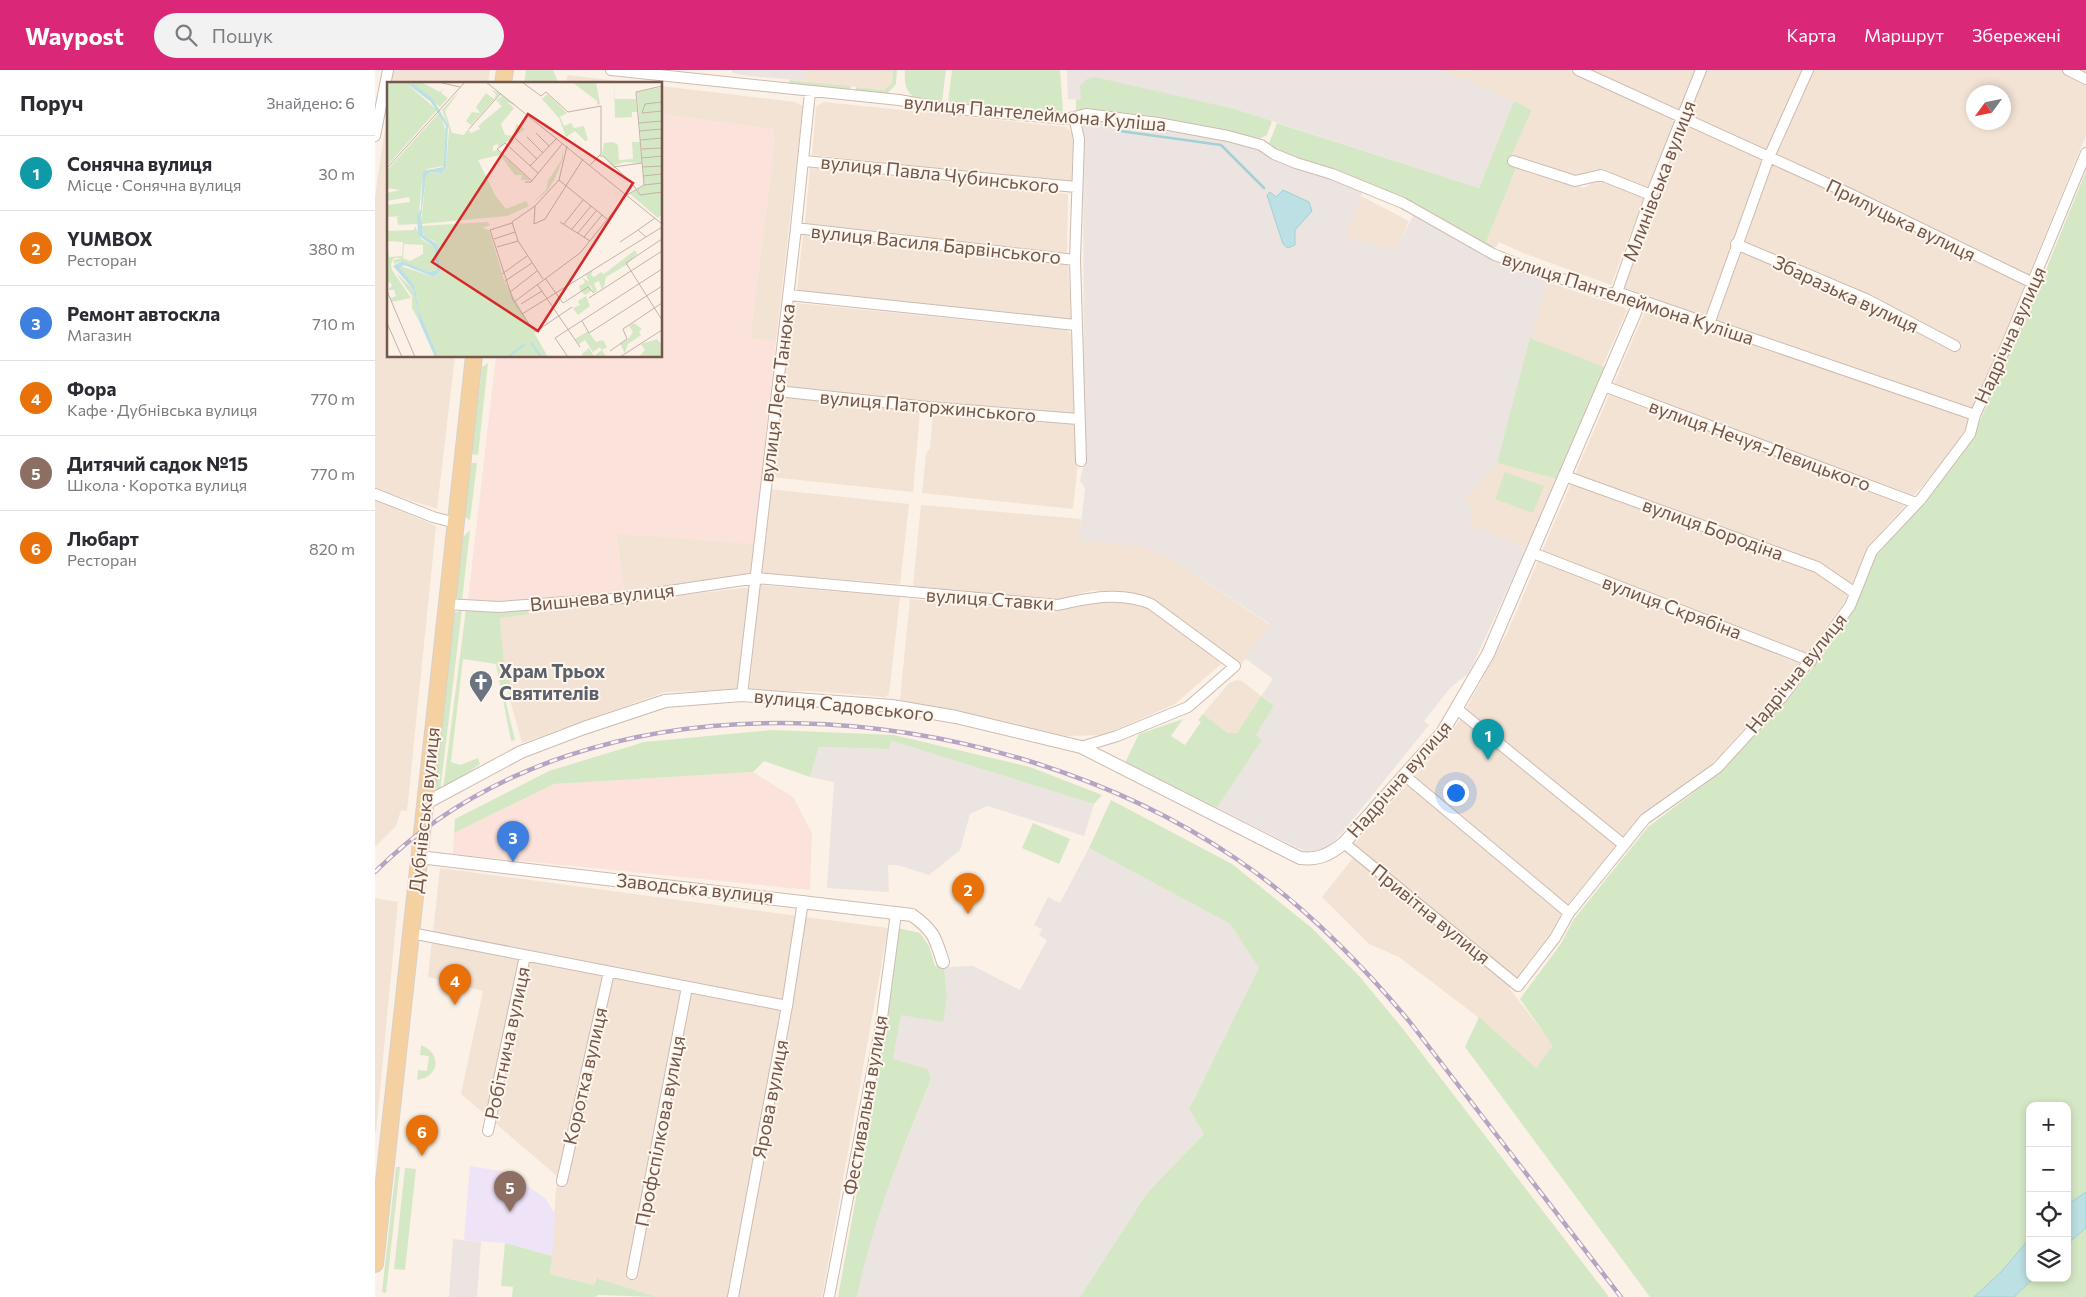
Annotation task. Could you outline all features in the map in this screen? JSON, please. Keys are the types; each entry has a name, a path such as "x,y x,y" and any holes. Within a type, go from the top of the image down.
{"main road":[{"name":"Дубнівська вулиця","path":"375,1264 473,358"}],"street":[{"path":"375,136 388,70"},
{"name":"вулиця Пантелеймона Куліша","path":"611,70 899,100 944,108 1066,119 1086,114 1158,123 1228,136 1261,145 1274,154 1296,163 1332,174 1403,203 1493,254 1520,265 1608,294 1617,292 1975,415"},
{"name":"Прилуцька вулиця","path":"1578,70 1848,193 2033,283"},
{"name":"Млинівська вулиця","path":"1617,292 1651,195 1701,70"},
{"path":"1709,324 1736,244 1769,157 1808,70"},
{"path":"2068,70 2086,79"},
{"name":"вулиця Леся Танюка","path":"742,695 797,228 810,92"},
{"path":"1074,117 1079,138 1076,187 1075,325 1081,460"},
{"name":"Надрічна вулиця","path":"1518,986 1555,938 1569,913 1645,819 1717,768 1783,696 1811,661 1850,606 1873,551 1916,503 1970,434 1975,415 2033,283 2086,153"},
{"name":"вулиця Павла Чубинського","path":"803,161 1076,187"},
{"path":"1513,161 1575,181 1601,175 1651,195"},
{"name":"вулиця Василя Барвінського","path":"797,228 1075,260"},
{"name":"Збаразька вулиця","path":"1736,244 1866,299 1955,346"},
{"path":"789,294 1075,325"},
{"name":"Надрічна вулиця","path":"1315,859 1331,854 1344,843 1441,733 1457,710 1502,624 1640,301"},
{"name":"вулиця Нечуя-Левицького","path":"1604,386 1916,503"},
{"name":"вулиця Паторжинського","path":"777,391 1078,419"},
{"name":"вулиця Бородіна","path":"1565,476 1817,566 1855,593"},
{"path":"375,494 433,517 456,523"},
{"name":"вулиця Скрябіна","path":"1533,553 1811,661"},
{"name":"Вишнева вулиця","path":"445,604 499,607 623,598 757,578"},
{"name":"вулиця Ставки","path":"757,578 1058,606 1093,597 1139,599 1151,604 1235,666 1188,707 1117,736 1081,748"},
{"name":"вулиця Садовського","path":"425,803 521,752 584,728 665,701 742,695 892,706 956,717 1081,748 1300,858 1315,859"},
{"path":"1457,710 1624,845"},
{"path":"1404,775 1569,913"},
{"name":"Привітна вулиця","path":"1344,843 1518,986"},
{"name":"Заводська вулиця","path":"419,857 912,915 929,927 943,962"},
{"name":"Ярова вулиця","path":"733,1297 787,1006 803,901"},
{"name":"Фестивальна вулиця","path":"829,1297 881,1025 896,913"},
{"path":"411,933 787,1006"},
{"name":"Робітнича вулиця","path":"488,1131 525,956"},
{"name":"Коротка вулиця","path":"561,1181 609,972"},
{"name":"Профспілкова вулиця","path":"633,1274 687,988"}],"shaded area":[{"path":"394,70 490,70 488,82 391,82"},
{"path":"732,70 806,70 804,81 740,75 732,72"},
{"path":"806,70 893,70 892,83 884,90 804,81"},
{"path":"1067,70 1441,70 1514,101 1479,188 1235,109 1094,78 1081,100 1068,99"},
{"path":"1441,70 1568,70 1671,118 1674,123 1647,189 1596,170 1577,178 1511,156 1532,110"},
{"path":"1591,70 1696,70 1680,110"},
{"path":"1706,70 2086,70 2086,135 1997,353 1971,424 1950,455 1867,548 1844,603 1778,692 1713,763 1641,815 1564,909 1549,935 1509,988 1554,1046 1536,1068 1478,1017 1399,957 1369,944 1322,897 1353,858 1347,852 1439,749 1460,720 1507,633 1651,297 1623,287 1659,193 1692,116 1689,114"},
{"path":"567,75 626,82 566,82"},
{"path":"663,86 795,102 803,106 776,341 750,339 775,140 772,129 663,114"},
{"path":"824,102 1066,127 1074,135 1072,182 812,155 816,107"},
{"path":"663,114 771,129 775,140 750,338 776,341 754,544 616,534 624,591 501,603 468,600 496,358 663,358"},
{"path":"387,115 387,358 455,358 437,509 375,489 375,197"},
{"path":"1083,117 1158,125 1260,147 1364,189 1345,237 1396,250 1415,212 1492,256 1547,282 1497,463 1464,499 1473,510 1469,523 1526,549 1469,673 1450,688 1424,721 1429,725 1341,834 1326,849 1308,853 1217,808 1262,740 1256,735 1274,706 1261,696 1273,679 1245,658 1270,624 1176,562 1142,546 1079,540 1085,488 1080,481 1084,463","holes":["1283,190 1308,202 1311,211 1295,230 1295,245 1288,248 1283,244 1267,195 1270,192 1275,197"]},
{"path":"1517,166 1584,188 1601,178 1645,196 1611,285 1523,253 1499,242 1496,247 1486,242"},
{"path":"810,168 1068,194 1067,253 805,223"},
{"path":"1361,196 1409,221 1396,251 1344,237"},
{"path":"803,234 1068,264 1071,317 1069,320 797,290"},
{"path":"1547,282 1625,308 1627,311 1602,367 1530,338"},
{"path":"796,303 1066,330 1071,334 1075,376 1075,409 1071,415 859,396 782,387"},
{"path":"780,396 920,411 913,492 771,477"},
{"path":"933,412 1074,424 1076,448 1079,452 1073,509 922,493 926,454 930,448"},
{"path":"1497,463 1557,479 1526,549 1469,523 1464,499"},
{"path":"770,489 909,504 900,584 761,573"},
{"path":"375,500 436,526 407,811 401,810 396,826 375,847"},
{"path":"921,505 1081,519 1080,540 1142,546 1176,562 1270,625 1241,665 1141,595 1093,590 1057,600 913,586"},
{"path":"616,533 754,544 751,574 624,591"},
{"path":"760,585 900,597 889,694 885,697 811,691 749,691"},
{"path":"751,587 739,690 665,692 522,743 506,685 510,684 504,662 500,617"},
{"path":"910,599 1054,612 1096,601 1138,603 1151,607 1221,664 1175,704 1104,735 1066,736 900,700"},
{"path":"1237,680 1242,681 1261,696 1237,733 1228,733 1203,714 1229,683"},
{"path":"892,741 1094,804 1084,836 987,806 970,814 960,850 929,875 898,865 888,865 889,892 827,888 834,782 810,777 819,747 889,749"},
{"path":"753,772 793,797 812,833 810,890 453,854 454,833 554,784"},
{"path":"1089,848 1230,924 1259,968 1189,1109 1204,1134 1147,1193 1080,1297 857,1297 865,1256 878,1212 931,1079 928,1069 893,1059 901,1015 947,997 944,967 973,966 1020,990 1047,940 1039,935 1042,929 1034,925 1048,897 1060,903"},
{"path":"440,868 888,928 822,1297 657,1297 595,1278 594,1285 550,1274 557,1176 461,1094 483,991 428,977"},
{"path":"375,898 398,902 376,1132 375,1132"},
{"path":"470,1166 507,1172 545,1198 555,1214 552,1256 505,1243 464,1240"},
{"path":"453,1239 481,1242 477,1297 449,1297"}],"green space":[{"path":"526,70 553,70 558,82 524,82"},
{"path":"893,70 897,70 896,84 887,94 856,93 856,87 884,90 892,83"},
{"path":"905,70 946,70 942,101 919,98 909,93 906,88"},
{"path":"952,70 1060,70 1063,110 1060,113 948,102"},
{"path":"1094,77 1235,109 1272,121 1267,135 1255,141 1076,110 1076,100 1081,99 1080,86 1087,79"},
{"path":"789,80 851,86 849,92 791,86"},
{"path":"1514,101 1532,110 1508,163 1517,166 1486,242 1496,247 1485,247 1404,201 1297,161 1268,146 1277,123 1479,188"},
{"path":"2086,171 2086,1192 2071,1202 2071,1102 2026,1102 2026,1243 2001,1272 1974,1297 1650,1297 1465,1047 1479,1017 1536,1068 1553,1046 1520,999 1560,945 1574,919 1648,827 1717,775 1785,702 1819,660 1854,608 1877,554 1916,511 1975,432 2039,287"},
{"path":"1530,338 1607,368 1557,479 1497,463"},
{"path":"488,363 478,455 472,454 482,367"},
{"path":"471,463 477,463 470,520 465,517"},
{"path":"1505,472 1544,486 1533,513 1495,499"},
{"path":"470,530 462,601 456,597 463,537"},
{"path":"462,609 440,792 435,787 455,613"},
{"path":"466,609 528,610 529,614 500,618 504,662 510,684 502,686 515,740 511,741 496,664 463,659 451,762 460,765 478,758 480,764 443,790"},
{"path":"1261,696 1274,706 1256,735 1262,740 1217,808 1124,765 1139,734 1183,719 1171,736 1185,745 1201,722 1198,720 1203,714 1228,733 1237,733"},
{"path":"773,730 894,735 1030,767 1102,795 1094,804 892,741 889,749 819,747 810,777 764,761 753,772 554,784 454,833 455,819 549,771 644,742"},
{"path":"1111,800 1232,864 1312,928 1360,977 1403,1029 1609,1297 1080,1297 1147,1193 1204,1134 1189,1109 1259,968 1230,924 1089,848"},
{"path":"1033,823 1070,839 1059,864 1022,848"},
{"path":"898,928 920,933 929,946 935,966 944,967 947,997 943,1022 901,1015 893,1059 928,1069 931,1079 879,1214 857,1297 838,1297 887,1025"},
{"path":"421,1045 432,1053 436,1064 430,1074 425,1078 417,1080 418,1070 427,1071 429,1056 420,1055"},
{"path":"396,1167 400,1167 386,1293 382,1292"},
{"path":"405,1168 416,1169 405,1270 394,1269"},
{"path":"2086,1228 2086,1297 2014,1297 2030,1282 2071,1282 2071,1241"},
{"path":"505,1243 552,1256 550,1274 594,1285 596,1278 657,1297 598,1295 595,1297 512,1297 513,1287 501,1286"}],"water":[{"path":"1283,190 1309,202 1312,211 1295,230 1295,245 1288,248 1283,244 1267,195 1270,192 1276,197"},
{"path":"2086,1192 2086,1228 2071,1241 2071,1237 2071,1202"},
{"path":"2026,1243 2026,1282 2030,1282 2014,1297 1974,1297 2001,1272"}],"waterway":[{"path":"1120,131 1221,145 1264,188"}],"railway":[{"path":"375,872 465,802 568,756 680,730 797,723 916,734 1031,762 1139,803 1235,858 1260,875 1306,913 1370,976 1409,1021 1621,1297"}],"place":[{"name":"Храм Трьох Святителів","path":"481,703"},
{"name":"Сонячна вулиця","path":"1488,760"},
{"name":"Ремонт автоскла","path":"513,862"},
{"name":"YUMBOX","path":"968,914"},
{"name":"Фора","path":"455,1005"},
{"name":"Любарт","path":"422,1156"},
{"name":"Дитячий садок №15","path":"510,1212"}]}
